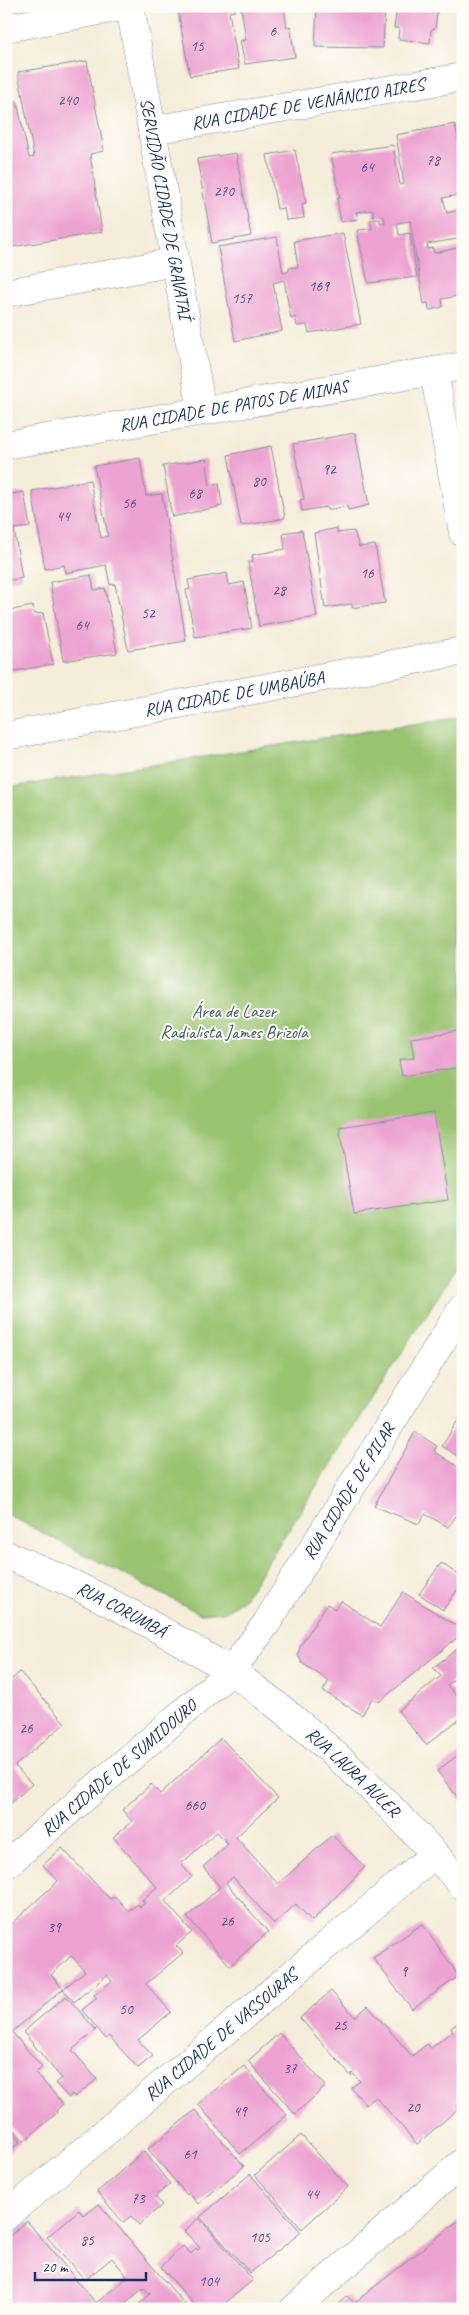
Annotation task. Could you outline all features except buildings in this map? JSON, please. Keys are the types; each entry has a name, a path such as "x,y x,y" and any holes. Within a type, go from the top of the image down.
{"street":[{"path":"6,28 128,6"},
{"name":"SERVIDÃO CIDADE DE GRAVATAÍ","path":"128,6 202,411"},
{"name":"RUA CIDADE DE VENÂNCIO AIRES","path":"152,130 463,77"},
{"path":"6,293 175,262"},
{"name":"RUA CIDADE DE PATOS DE MINAS","path":"6,445 463,366"},
{"path":"434,371 463,533"},
{"name":"RUA CIDADE DE UMBAÚBA","path":"6,736 463,651"},
{"name":"RUA CIDADE DE PILAR","path":"231,1672 266,1624 463,1307"},
{"name":"RUA CORUMBÁ","path":"6,1555 126,1610 231,1672"},
{"name":"RUA LAURA AULER","path":"231,1672 312,1734 391,1806 463,1886"},
{"name":"RUA CIDADE DE SUMIDOURO","path":"6,1865 231,1672"},
{"name":"RUA CIDADE DE VASSOURAS","path":"6,2216 435,1854"},
{"path":"294,2309 463,2162"}],"green space":[{"name":"Área de Lazer Radialista James Brizola","path":"463,716 463,1255 244,1599 224,1612 201,1614 6,1514 6,788"}]}
